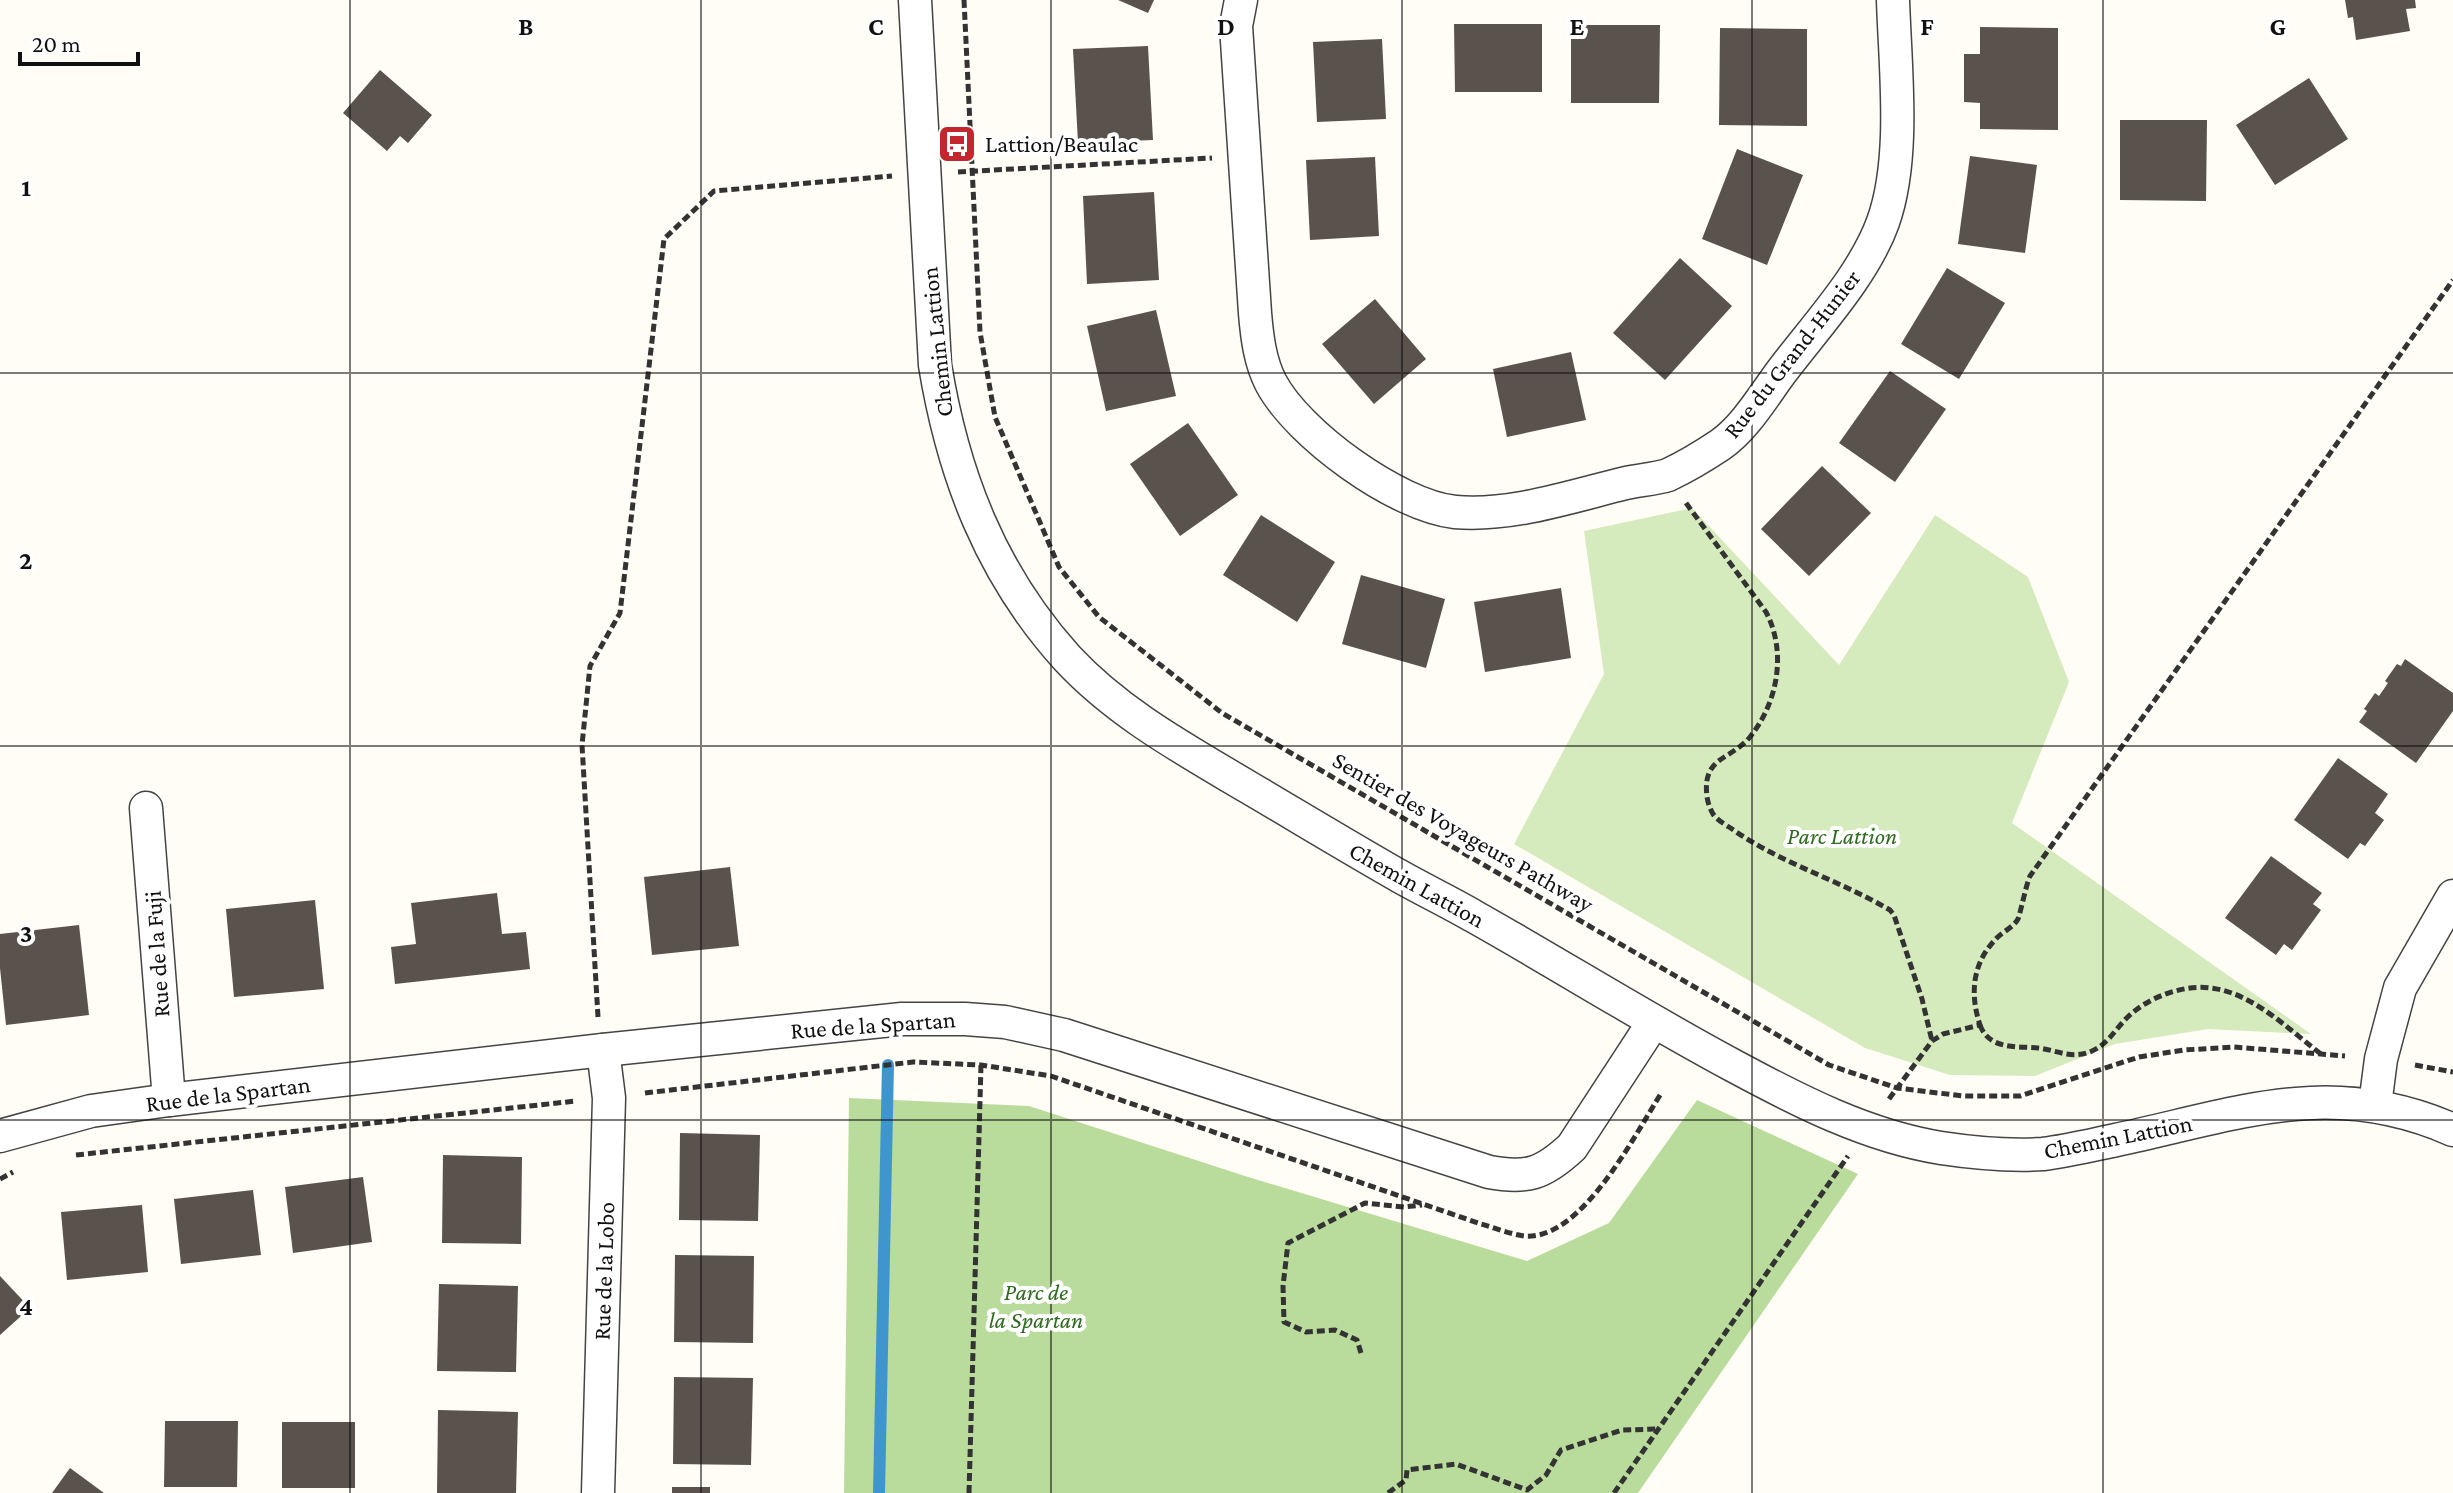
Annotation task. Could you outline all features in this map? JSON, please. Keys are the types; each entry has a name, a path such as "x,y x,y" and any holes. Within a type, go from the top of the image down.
{"street":[{"name":"Chemin Lattion","path":"915,0 935,365 943,414 958,472 979,526 1005,571 1063,654 1099,691 1190,753 1401,877 1475,916 1653,1023 1805,1104 1867,1128 1937,1147 1986,1153 2041,1154 2287,1103 2375,1105 2419,1115 2453,1130"},
{"name":"Rue du Grand-Hunier","path":"1241,0 1236,26 1244,156 1259,347 1271,383 1301,424 1333,451 1415,500 1452,512 1494,512 1665,476 1722,443 1751,412 1867,259 1884,221 1893,182 1896,147 1893,0"},
{"name":"Rue de la Fuji","path":"146,808 169,1100"},
{"path":"2375,1105 2381,1059 2400,988 2453,896"},
{"name":"Rue de la Spartan","path":"0,1136 91,1111 169,1100 902,1019 965,1019 1005,1022 1064,1035 1489,1172 1512,1176 1537,1173 1555,1163 1572,1147 1653,1023"},
{"name":"Rue de la Lobo","path":"598,1493 609,1098 603,1050"}],"path":[{"name":"Sentier des Voyageurs Pathway","path":"964,0 980,332 995,417 1059,567 1099,617 1222,713 1829,1065 1897,1088 1963,1096 2020,1096 2139,1057 2234,1047 2381,1059 2453,1072"},
{"path":"603,1050 598,1020 582,745 590,666 620,613 664,239 714,191 924,173 1244,156"},
{"path":"2321,1054 2255,1004 2238,994 2211,988 2190,988 2144,1005 2124,1020 2103,1045 2083,1054 2067,1055 2041,1048 2004,1046 1982,1032 1975,1010 1973,987 1980,963 1995,939 2018,919 2030,876 2453,280"},
{"path":"1665,476 1766,612 1775,628 1778,648 1777,681 1759,723 1740,746 1715,762 1707,779 1709,807 1714,816 1748,840 1890,910 1922,999 1932,1041"},
{"path":"1614,1493 1867,1128 1932,1041 1943,1034 1980,1025"},
{"path":"67,1156 913,1062 981,1065 1051,1076 1525,1236 1557,1229 1586,1204 1662,1092"},
{"path":"969,1493 981,1065"},
{"path":"0,1179 23,1169"},
{"path":"1361,1353 1357,1340 1335,1330 1306,1332 1284,1322 1283,1286 1288,1243 1365,1203 1404,1207 1426,1205"},
{"path":"1388,1493 1406,1480 1407,1470 1456,1464 1527,1490 1546,1475 1561,1450 1622,1430 1659,1429"}],"green space":[{"name":"Parc Lattion","path":"1692,508 1839,665 1935,515 2028,577 2069,682 2012,823 2311,1034 2208,1029 2115,1044 2035,1076 1950,1075 1865,1048 1514,844 1604,674 1584,531"},
{"name":"Parc de la Spartan","path":"849,1098 1029,1106 1245,1176 1527,1261 1609,1223 1697,1100 1858,1174 1638,1493 844,1493"}],"building":[{"path":"1118,0 1154,0 1148,13"},
{"path":"2345,0 2415,0 2416,8 2406,9 2410,31 2356,40 2353,17 2348,18"},
{"path":"1454,24 1542,24 1542,92 1455,92"},
{"path":"1571,25 1660,25 1659,103 1571,103"},
{"path":"1980,27 2058,28 2058,130 1980,129 1980,103 1964,102 1964,54 1980,54"},
{"path":"1720,28 1807,29 1807,126 1719,125"},
{"path":"1382,39 1386,119 1317,122 1313,42"},
{"path":"1148,46 1153,140 1078,143 1073,49"},
{"path":"380,70 432,115 408,143 400,136 387,151 343,113"},
{"path":"2309,78 2348,139 2275,185 2236,125"},
{"path":"2120,120 2207,120 2206,201 2120,200"},
{"path":"1737,149 1803,175 1767,265 1702,239"},
{"path":"1970,156 2037,165 2025,253 1958,244"},
{"path":"1375,157 1379,236 1310,240 1306,160"},
{"path":"1154,192 1159,280 1087,284 1083,196"},
{"path":"1680,258 1732,306 1665,380 1613,333"},
{"path":"1947,268 2005,303 1959,379 1901,344"},
{"path":"1375,299 1426,359 1374,404 1322,344"},
{"path":"1156,310 1176,396 1106,411 1087,326"},
{"path":"1571,352 1586,420 1507,437 1493,369"},
{"path":"1890,371 1946,409 1895,482 1839,443"},
{"path":"1188,423 1238,495 1180,536 1130,464"},
{"path":"1822,466 1871,513 1809,576 1761,529"},
{"path":"1261,515 1335,562 1297,622 1223,575"},
{"path":"1361,575 1445,599 1426,668 1342,644"},
{"path":"1561,588 1571,658 1485,672 1474,602"},
{"path":"2405,659 2453,693 2453,711 2416,763 2359,722 2375,693 2379,696 2388,683 2385,681 2397,664 2401,666"},
{"path":"2338,758 2388,794 2375,813 2384,820 2365,846 2360,843 2348,859 2294,820"},
{"path":"2271,856 2322,893 2313,904 2321,910 2292,950 2284,944 2276,955 2225,918"},
{"path":"730,867 739,946 652,955 644,877"},
{"path":"497,893 502,934 526,932 530,969 395,984 391,947 416,944 411,903"},
{"path":"315,900 324,989 234,997 226,909"},
{"path":"79,925 89,1015 6,1025 0,934"},
{"path":"680,1133 760,1135 758,1221 679,1220"},
{"path":"443,1155 522,1157 521,1244 442,1243"},
{"path":"363,1177 372,1242 293,1253 285,1187"},
{"path":"253,1190 261,1255 181,1264 174,1199"},
{"path":"142,1205 148,1272 67,1280 61,1212"},
{"path":"675,1255 754,1256 753,1343 674,1342"},
{"path":"0,1276 30,1308 0,1335"},
{"path":"439,1284 518,1286 516,1372 437,1371"},
{"path":"674,1377 753,1378 751,1465 673,1464"},
{"path":"438,1410 518,1412 516,1493 437,1493"},
{"path":"165,1421 238,1421 237,1487 164,1487"},
{"path":"282,1422 355,1422 355,1488 282,1488"},
{"path":"70,1468 104,1493 52,1493"},
{"path":"672,1487 710,1487 710,1493 672,1493"}],"waterway":[{"path":"879,1493 888,1065"}],"place":[{"name":"Lattion/Beaulac","path":"957,144"}]}
